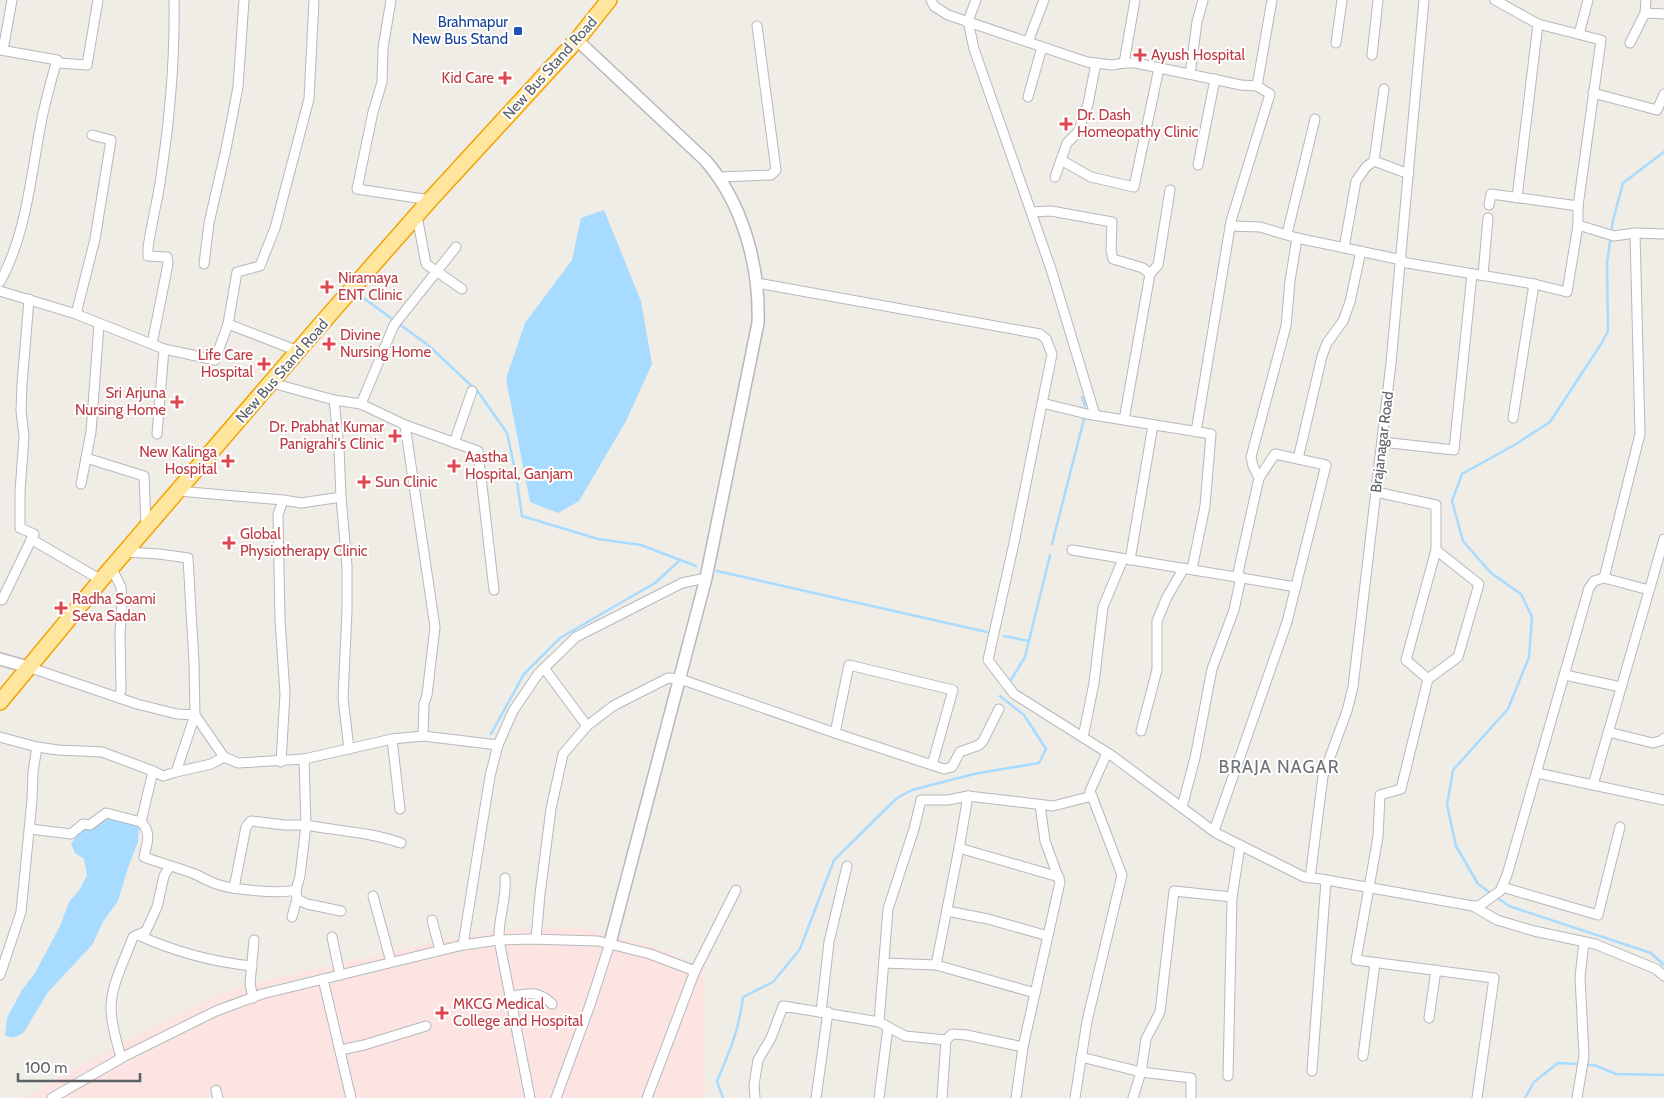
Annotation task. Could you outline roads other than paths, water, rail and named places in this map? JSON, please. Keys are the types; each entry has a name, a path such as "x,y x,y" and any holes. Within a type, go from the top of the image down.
{"highway":[{"name":"New Bus Stand Road","path":"0,702 298,351 430,200 577,40 610,0"}],"street":[{"path":"12,0 11,13 2,50 57,60 59,63 87,65 98,0"},
{"path":"152,344 168,264 166,257 148,256 148,248 161,179 170,113 175,44 174,0"},
{"path":"204,264 209,223 238,87 244,0"},
{"path":"0,291 76,314 164,349 215,360 228,324 237,272 260,266 275,228 309,98 314,0"},
{"path":"391,0 383,48 382,82 373,112 357,189 430,200"},
{"path":"931,0 934,6 948,14 1087,62 1112,65 1124,62 1136,63 1241,85 1257,86 1270,94 1230,226 1196,432"},
{"path":"976,0 968,21 974,49 1051,269 1095,415"},
{"path":"1028,42 1044,0"},
{"path":"1124,62 1135,0"},
{"path":"1190,74 1197,22 1203,0"},
{"path":"1257,86 1272,0"},
{"path":"1336,43 1342,0"},
{"path":"1372,55 1378,0"},
{"name":"Brajanagar Road","path":"1310,878 1323,776 1354,687 1401,261 1424,0"},
{"path":"1230,226 1260,227 1297,238 1401,261 1534,284 1568,292 1601,40 1538,24 1510,3 1495,0"},
{"path":"1580,34 1588,0"},
{"path":"1630,43 1645,13 1646,0"},
{"path":"1645,13 1664,14"},
{"path":"1517,198 1538,24"},
{"path":"720,177 771,175 776,170 757,26"},
{"path":"556,1098 566,1076 610,943 680,678 706,578 758,323 757,283 748,241 720,177 705,160 577,40"},
{"path":"1028,97 1042,46"},
{"path":"0,282 9,265 28,199 41,122 57,60"},
{"path":"1055,177 1067,143 1078,132 1088,104 1096,63"},
{"path":"1061,160 1091,177 1134,187 1159,68"},
{"path":"1198,165 1215,79"},
{"path":"1344,248 1356,181 1366,167 1374,161 1384,89"},
{"path":"1593,93 1657,110 1664,94"},
{"path":"1287,234 1315,119"},
{"path":"76,314 95,239 112,140 92,135"},
{"path":"1374,161 1408,174"},
{"path":"1124,420 1150,274 1158,265 1170,190"},
{"path":"1489,205 1491,194 1578,206"},
{"path":"1031,212 1051,211 1112,222 1111,250 1113,259 1143,268 1150,274"},
{"path":"417,216 426,264 462,289"},
{"path":"1483,275 1488,218"},
{"path":"1578,225 1614,236 1635,233 1664,234"},
{"path":"1604,578 1640,434 1635,233"},
{"path":"1259,478 1251,457 1286,326 1290,281 1297,238"},
{"path":"361,404 394,325 456,247"},
{"path":"1298,458 1322,356 1327,343 1342,321 1350,302 1361,251"},
{"path":"1382,442 1454,450 1472,274"},
{"path":"757,283 1040,334 1046,339 1052,354 988,660 1014,694 1107,753 1214,832 1296,874 1476,906 1498,920 1534,931 1595,944 1656,969 1664,976"},
{"path":"1513,418 1534,284"},
{"path":"2,600 34,534 20,528 20,491 24,437 22,393 29,299"},
{"path":"82,484 91,432 99,324"},
{"path":"228,324 298,351"},
{"path":"157,434 164,349"},
{"path":"272,383 334,400 361,404 405,425 478,452 494,590"},
{"path":"454,443 472,391"},
{"path":"334,400 347,566 343,698 349,749"},
{"path":"1042,403 1095,415 1211,434 1204,506 1188,569 1167,597 1157,621 1157,670 1141,731"},
{"path":"405,425 435,627 427,696 424,704 423,736"},
{"path":"1082,737 1094,683 1103,607 1126,559 1153,425"},
{"path":"1182,807 1195,758 1212,670 1234,610 1259,478 1275,454 1326,464 1284,632 1214,832"},
{"path":"86,458 144,476 146,528"},
{"path":"178,491 302,503 341,497"},
{"path":"1376,492 1436,505 1436,550 1406,660 1428,679"},
{"path":"281,762 285,694 280,620 278,515 283,500"},
{"path":"31,539 107,574 121,587 121,691 118,697"},
{"path":"1593,785 1664,539"},
{"path":"1072,550 1296,587"},
{"path":"1436,550 1479,584 1458,657 1428,679 1401,789 1380,794 1378,837 1356,960 1494,978 1477,1098"},
{"path":"126,552 188,558 195,715 176,772"},
{"path":"463,945 490,776 498,745 513,711 538,674 576,637 655,595 682,583 706,578"},
{"path":"1476,906 1501,889 1507,875 1589,588 1594,581 1604,578 1649,590"},
{"path":"0,659 177,714 195,715"},
{"path":"835,733 849,665 953,690 932,765"},
{"path":"544,668 587,726"},
{"path":"1565,675 1621,687"},
{"path":"536,939 551,809 564,754 587,726 613,706 654,684 668,678 680,678 944,769 952,767 960,752 979,745 983,741 999,709"},
{"path":"195,715 224,757 238,763 304,760 392,739 423,736 498,745"},
{"path":"1608,732 1653,742 1663,740 1664,738"},
{"path":"0,737 37,747 102,752 163,776 211,764 224,757"},
{"path":"392,739 400,808"},
{"path":"0,975 21,912 30,829 33,772 37,747"},
{"path":"1075,1098 1086,1021 1122,875 1090,791 1107,753"},
{"path":"292,918 300,876 306,825 304,760"},
{"path":"141,822 153,771"},
{"path":"1537,773 1664,800"},
{"path":"879,1022 888,909 914,829 921,800 948,800 968,796 1053,806 1092,796"},
{"path":"936,964 951,883 960,848 968,796"},
{"path":"1016,1098 1023,1047 1060,882 1045,841 1040,805"},
{"path":"30,829 71,834 83,824 90,825 106,813 141,822 147,828 148,840 144,857 169,867 193,873 216,884 234,888 289,892 297,894 307,904 341,911"},
{"path":"234,888 246,827 251,821 306,825 385,837 400,843"},
{"path":"1501,889 1598,915 1620,827"},
{"path":"1228,1076 1232,897 1240,846"},
{"path":"960,848 1058,877"},
{"path":"816,1098 829,942 847,866"},
{"path":"121,1058 112,1021 111,1006 116,983 133,937 146,931 157,906 164,876 169,867"},
{"path":"506,878 506,889 498,924 499,940 530,1098"},
{"path":"1312,1071 1326,880"},
{"path":"647,1098 695,971 736,890"},
{"path":"1133,1098 1141,1072 1146,1039 1160,1012 1174,891 1232,897"},
{"path":"373,896 391,962"},
{"path":"947,911 988,919 1048,936"},
{"path":"432,920 440,950"},
{"path":"138,934 158,944 225,963 252,966"},
{"path":"332,937 340,975"},
{"path":"52,1098 121,1058 216,1011 254,998 323,979 463,945 499,940 536,939 610,943 650,954 695,971"},
{"path":"254,940 250,984 254,998"},
{"path":"1577,1098 1584,1056 1580,978 1584,942"},
{"path":"884,963 936,964 1035,993"},
{"path":"1363,1056 1375,963"},
{"path":"1430,1018 1436,970"},
{"path":"323,979 351,1098"},
{"path":"509,996 530,993 544,996 552,1004"},
{"path":"755,1098 754,1085 758,1060 771,1038 783,1006 879,1022 906,1036 946,1040"},
{"path":"340,1050 364,1045 426,1026"},
{"path":"879,1098 888,1027"},
{"path":"942,1098 946,1040 952,1034 959,1033 1023,1047"},
{"path":"1081,1057 1141,1072 1191,1078 1191,1098"}],"water":[{"path":"604,210 641,301 652,364 626,421 579,501 558,513 530,502 506,379 525,323 572,260 581,218"},
{"path":"104,817 139,825 138,842 118,901 104,920 92,945 48,992 24,1032 15,1037 7,1036 5,1035 7,1018 22,990 35,973 60,926 69,902 80,889 87,875 84,859 75,853 71,844 82,828"}],"waterway":[{"path":"1664,152 1623,183 1613,220 1607,263 1608,331 1601,344 1550,422 1516,444 1462,474 1452,501 1463,541 1491,573 1521,594 1532,617 1529,657 1508,709 1453,770 1447,805 1456,846 1478,884 1509,906 1651,953 1664,965"},
{"path":"358,294 428,345 479,393 507,433 522,516 598,539 641,545 696,566"},
{"path":"1082,397 1085,406"},
{"path":"1052,544 1084,419"},
{"path":"1009,683 1025,657 1050,555"},
{"path":"491,734 524,674 560,638 655,583 679,561"},
{"path":"717,571 987,632"},
{"path":"1004,636 1029,641"},
{"path":"723,1098 717,1081 733,1040 743,997 773,982 800,949 834,860 897,798 912,790 974,774 1039,763 1046,749 1024,715 1000,696"},
{"path":"1525,1098 1534,1082 1558,1063 1579,1064"},
{"path":"1585,1065 1594,1065 1616,1074 1664,1075"}],"place":[{"name":"Brahmapur New Bus Stand","path":"518,31"},
{"name":"Ayush Hospital","path":"1140,55"},
{"name":"Kid Care","path":"505,78"},
{"name":"Dr. Dash Homeopathy Clinic","path":"1066,124"},
{"name":"Niramaya ENT Clinic","path":"327,287"},
{"name":"Divine Nursing Home","path":"329,344"},
{"name":"Life Care Hospital","path":"264,364"},
{"name":"Sri Arjuna Nursing Home","path":"177,402"},
{"name":"Dr. Prabhat Kumar Panigrahi's Clinic","path":"395,436"},
{"name":"New Kalinga Hospital","path":"228,461"},
{"name":"Aastha Hospital, Ganjam","path":"454,466"},
{"name":"Sun Clinic","path":"364,482"},
{"name":"Global Physiotherapy Clinic","path":"229,543"},
{"name":"Radha Soami Seva Sadan","path":"61,608"},
{"name":"MKCG Medical College and Hospital","path":"442,1013"}],"district":[{"name":"BRAJA NAGAR","path":"1279,767"}]}
